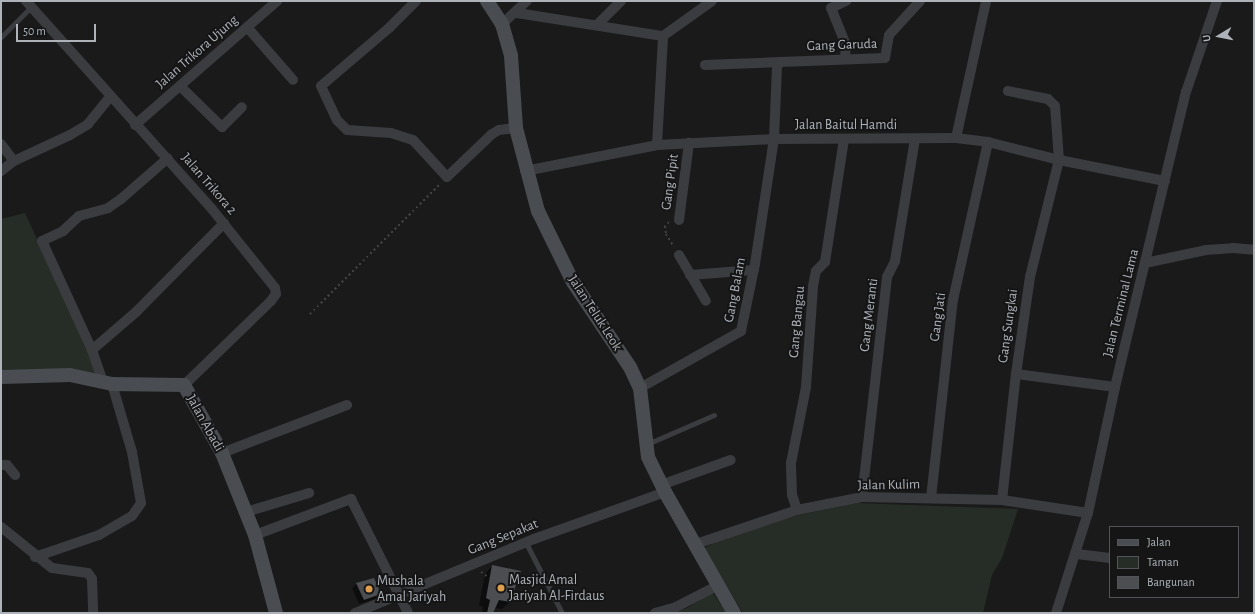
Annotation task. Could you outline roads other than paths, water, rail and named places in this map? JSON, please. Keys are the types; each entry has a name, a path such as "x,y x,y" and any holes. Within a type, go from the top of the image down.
{"street":[{"name":"Jalan Trikora Ujung","path":"135,125 277,1"},
{"path":"416,1 389,28 321,86 337,120 347,130 391,134 413,140 447,177 492,134 499,130 516,128"},
{"name":"Jalan Teluk Leok","path":"487,1 502,24 511,56 516,128 525,171 538,211 562,261 622,354 640,388 645,445 663,488 696,544 717,586 734,613"},
{"path":"502,24 517,13 527,1"},
{"path":"597,24 621,1"},
{"path":"517,13 597,24 663,36 712,1"},
{"path":"845,58 846,45 831,8 846,1"},
{"name":"Gang Garuda","path":"705,65 845,58 885,58 889,35 920,1"},
{"path":"956,138 986,1"},
{"name":"Jalan Terminal Lama","path":"1056,613 1077,554 1088,513 1115,387 1186,92 1217,1"},
{"name":"Jalan Trikora 2","path":"28,4 135,125 168,158 224,223 275,288 276,294 271,301 184,385"},
{"path":"247,27 293,80"},
{"path":"657,145 663,36"},
{"path":"774,139 777,67 780,62"},
{"path":"180,86 222,127 242,107"},
{"name":"Gang Sungkai","path":"1002,500 1016,374 1030,276 1058,160 1055,106 1048,99 1008,91"},
{"path":"1,171 14,161 70,135 88,124 110,97"},
{"name":"Jalan Baitul Hamdi","path":"525,171 657,145 689,142 774,139 956,138 988,142 1058,160 1165,181"},
{"name":"Gang Balam","path":"640,388 740,333 754,270 774,139"},
{"name":"Gang Bangau","path":"797,510 792,495 791,463 806,387 813,286 816,271 825,262 844,139"},
{"name":"Gang Meranti","path":"862,497 887,277 895,261 915,139"},
{"name":"Gang Pipit","path":"679,220 689,142"},
{"name":"Gang Jati","path":"931,498 953,300 988,142"},
{"path":"1,144 14,161"},
{"path":"35,557 76,545 99,535 132,516 141,503 132,452 107,383 42,241 63,231 79,216 108,208 122,199 168,158"},
{"path":"92,350 136,312 224,223"},
{"path":"1145,263 1206,250 1233,248 1254,250"},
{"path":"679,255 706,301"},
{"path":"690,275 754,270"},
{"path":"1016,374 1115,387"},
{"name":"Jalan Abadi","path":"1,377 70,375 107,383 184,385 222,453 246,512 255,535 276,613"},
{"path":"222,453 347,405"},
{"name":"Gang Sepakat","path":"355,613 526,542 731,460"},
{"path":"1,465 7,465 15,475"},
{"path":"246,512 309,493"},
{"name":"Jalan Kulim","path":"696,544 797,510 862,497 1002,500 1088,513"},
{"path":"255,535 351,499 397,596 408,613"},
{"path":"1,527 35,557 52,568 88,573 92,579 93,613"},
{"path":"1077,554 1109,558"},
{"path":"655,613 676,606 717,586"}],"lane":[{"path":"1,36 28,4"},
{"path":"645,445 714,415"},
{"path":"526,542 562,613"}],"place":[{"name":"Masjid Amal Jariyah Al-Firdaus","path":"501,588"},
{"name":"Mushala Amal Jariyah","path":"369,589"}]}
